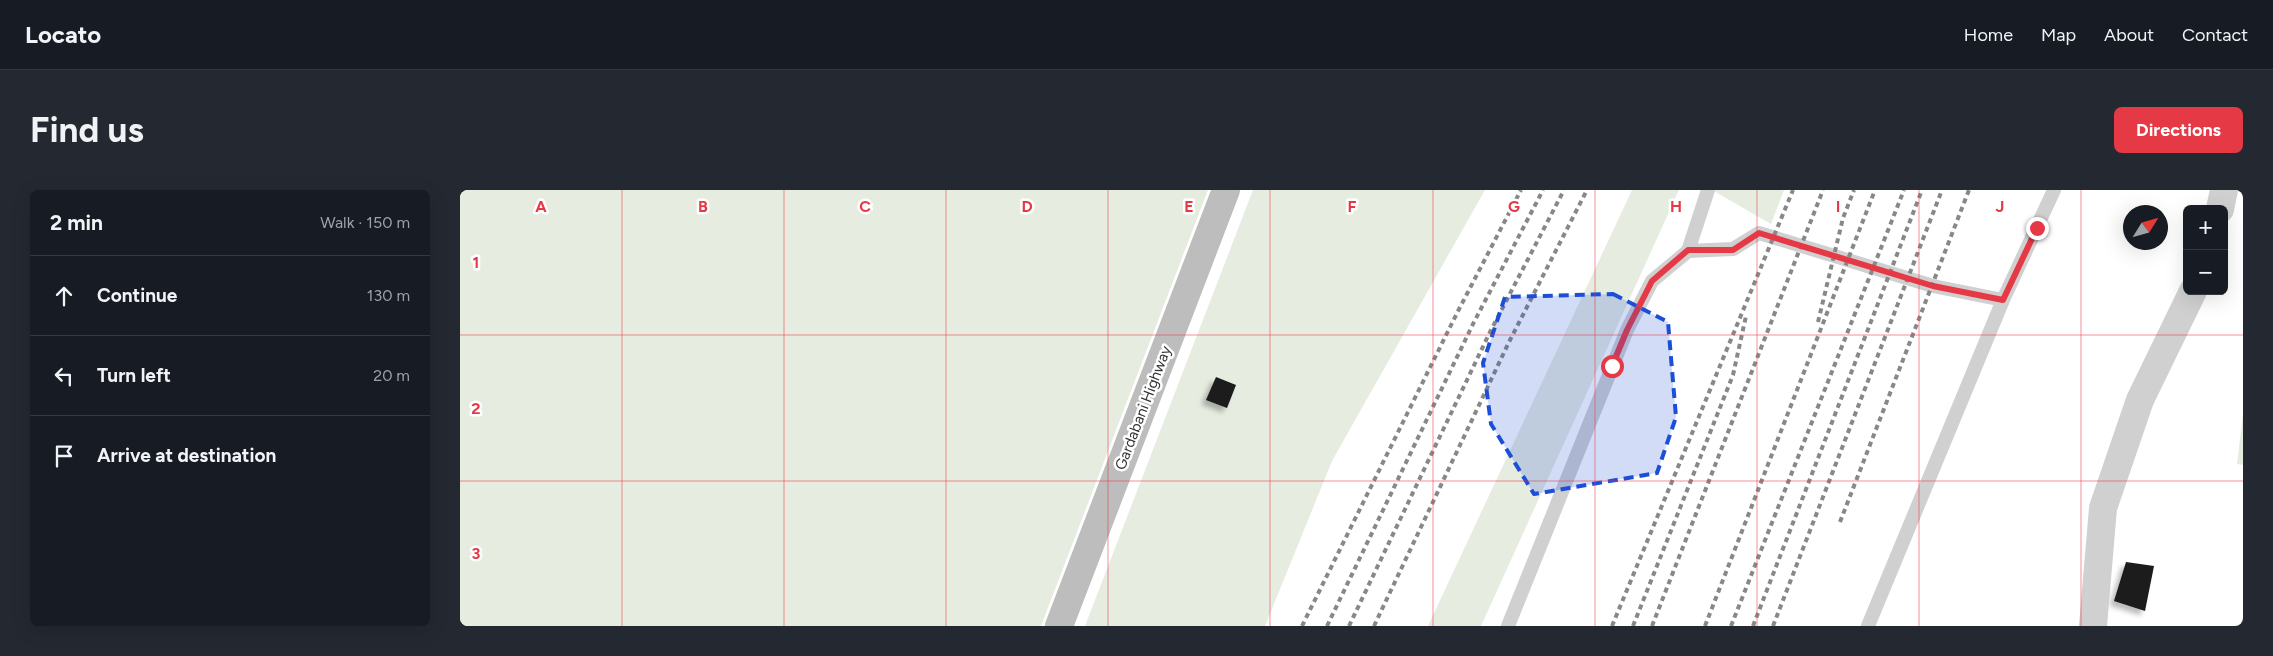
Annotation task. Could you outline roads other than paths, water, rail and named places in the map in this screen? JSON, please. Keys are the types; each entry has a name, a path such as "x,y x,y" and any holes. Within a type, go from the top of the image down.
{"main road":[{"name":"Gardabani Highway","path":"1059,626 1226,190"}],"street":[{"path":"2221,205 2224,190"},
{"path":"2093,626 2103,508 2140,400 2191,295"}],"lane":[{"path":"1508,626 1627,330 1652,281 1688,250 1708,190"},
{"path":"1868,626 2003,300 2054,190"},
{"path":"1688,250 1733,250 1759,233 1933,286 2003,300"}],"railway":[{"path":"1302,626 1457,313 1521,190"},
{"path":"1327,626 1473,324 1543,190"},
{"path":"1349,626 1490,332 1564,190"},
{"path":"1374,626 1509,342 1587,190"},
{"path":"1612,626 1793,190"},
{"path":"1652,626 1823,190"},
{"path":"1818,322 1843,218 1854,190"},
{"path":"1705,626 1875,190"},
{"path":"1731,626 1904,190"},
{"path":"1753,626 1922,190"},
{"path":"1773,626 1942,190"},
{"path":"1840,522 1969,190"},
{"path":"1633,626 1733,375 1746,316"}]}
